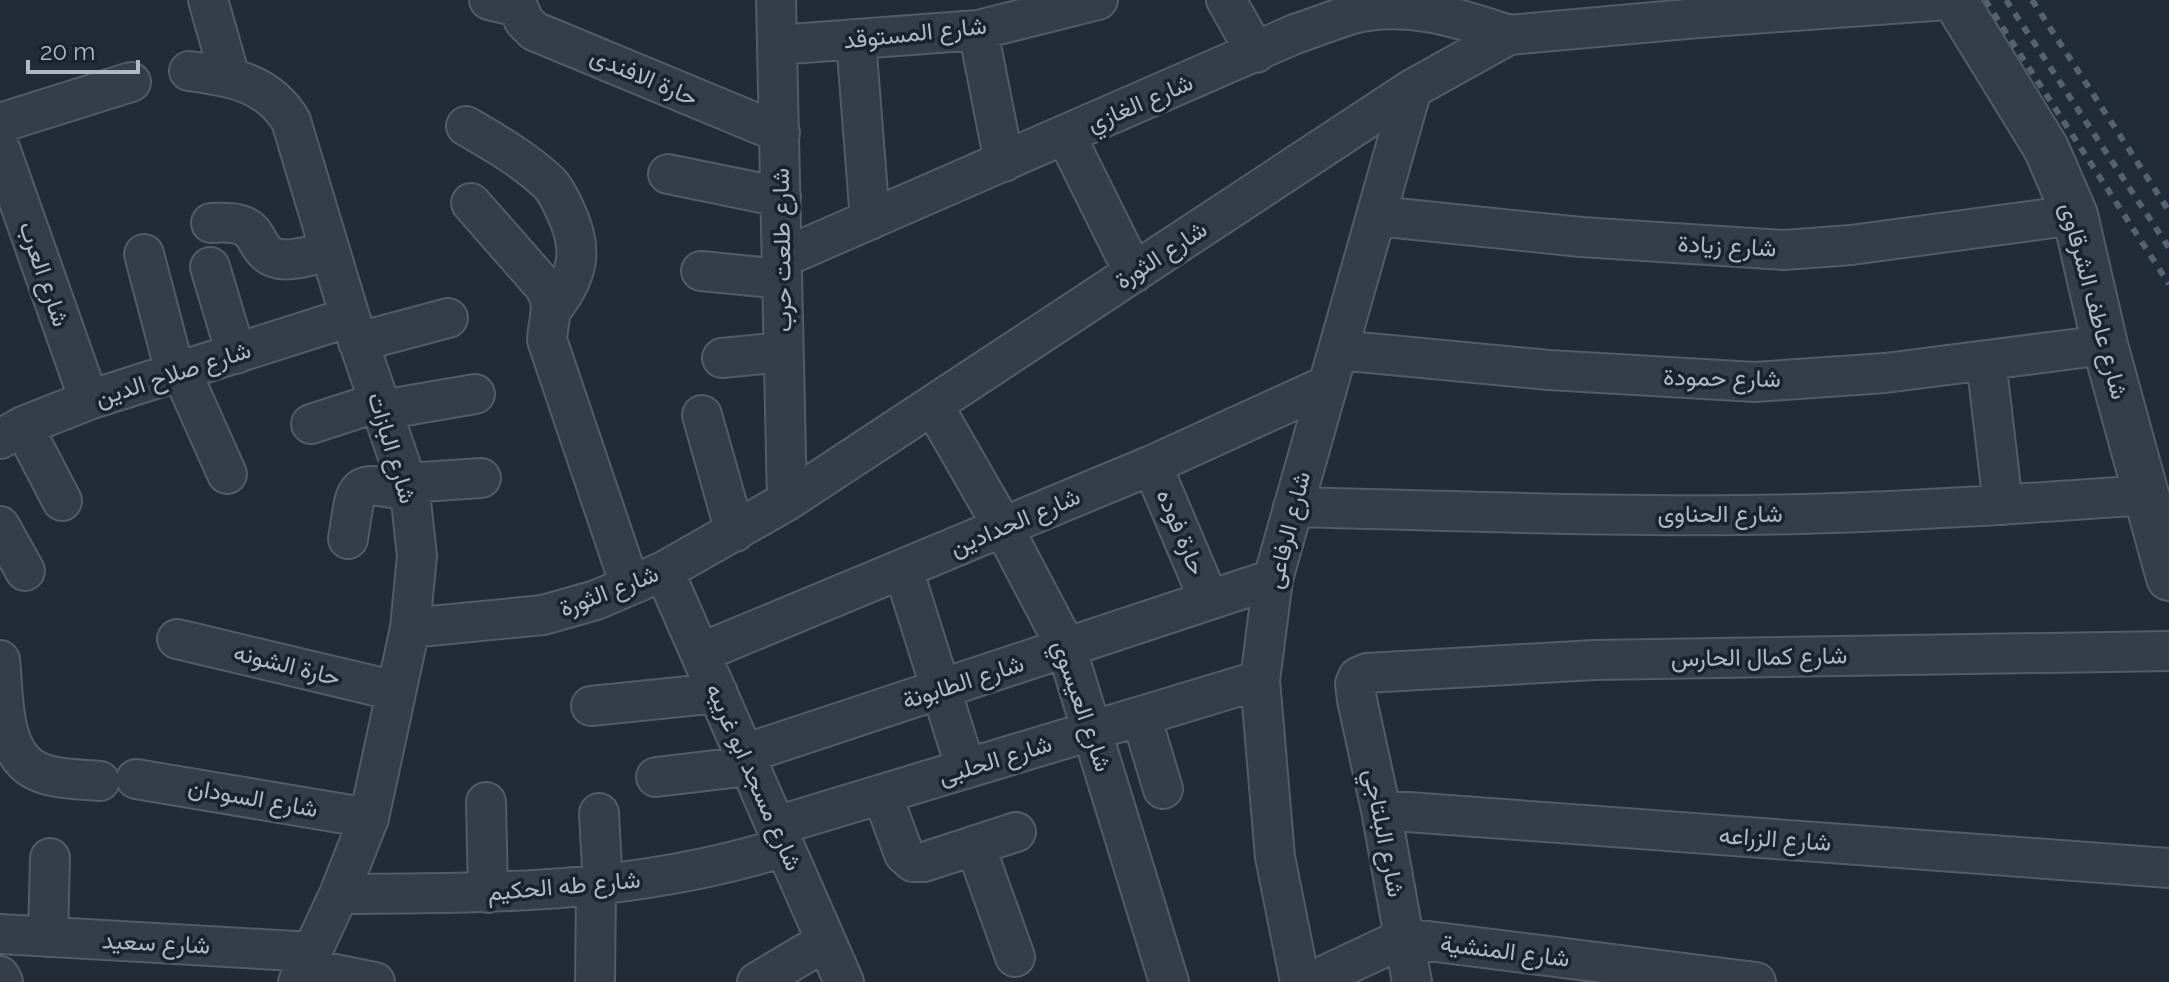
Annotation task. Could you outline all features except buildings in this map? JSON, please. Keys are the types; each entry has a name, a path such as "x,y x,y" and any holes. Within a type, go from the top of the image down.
{"street":[{"path":"208,0 230,77"},
{"name":"شارع طلعت حرب","path":"776,0 787,501"},
{"name":"شارع المستوقد","path":"777,45 978,30 1098,0"},
{"path":"1226,0 1256,53"},
{"name":"شارع الثورة","path":"410,628 543,615 596,600 647,578 735,532 787,501 1412,89 1509,35 1566,14 1947,0"},
{"name":"شارع عاطف الشرقاوى","path":"1955,0 2046,148 2075,215 2105,345 2169,578"},
{"name":"حارة الافندى","path":"510,2 534,31 780,133"},
{"name":"شارع الغازي","path":"782,269 870,220 1256,53 1293,17 1351,14 1383,4 1452,16 1509,35"},
{"path":"978,30 1004,162"},
{"path":"856,40 870,220"},
{"name":"شارع البازات","path":"189,71 230,77 274,97 291,121 354,330 408,488 417,556 410,628 369,818 339,894 305,967"},
{"path":"0,123 131,82"},
{"name":"شارع الرفاعى","path":"1300,982 1275,857 1260,680 1273,579 1412,89"},
{"path":"466,126 510,152 551,185 567,214 578,250 573,279 553,308"},
{"path":"1066,136 1134,273"},
{"name":"شارع العرب","path":"0,148 89,400"},
{"path":"668,174 781,197"},
{"path":"471,203 548,292 553,308"},
{"name":"شارع زيادة","path":"1377,216 1581,237 1784,250 1851,245 2075,215"},
{"path":"211,223 234,222 245,227 254,234 270,257 284,260 330,251"},
{"path":"144,254 178,372 227,474"},
{"path":"210,267 236,354"},
{"path":"701,271 782,269"},
{"name":"شارع مسجد ابو غريبه","path":"553,308 547,340 647,578 700,653 844,982"},
{"name":"شارع صلاح الدين","path":"12,432 89,400 236,354 354,330 448,318"},
{"name":"شارع حمودة","path":"1332,368 1549,370 1755,382 1885,373 2105,345"},
{"path":"722,358 783,352"},
{"path":"1986,360 2003,505"},
{"name":"شارع الحدادين","path":"700,653 1152,465 1332,368"},
{"path":"311,424 380,406 475,394"},
{"name":"شارع العيسوي","path":"933,405 1003,527 1066,647 1169,982"},
{"path":"702,415 735,532"},
{"path":"12,432 62,501"},
{"name":"حارة فوده","path":"1152,465 1209,600"},
{"path":"348,539 355,494 359,489 373,484 408,488 481,478"},
{"name":"شارع الحناوى","path":"1293,507 1619,514 1801,514 2147,495"},
{"path":"0,526 25,571"},
{"path":"903,569 966,769"},
{"name":"شارع الطابونة","path":"656,777 746,760 940,689 1273,579"},
{"name":"حارة الشونه","path":"177,639 396,691"},
{"name":"شارع كمال الحارس","path":"1355,684 1358,677 1367,673 1594,660 2169,651"},
{"path":"0,660 10,740 10,767"},
{"name":"شارع الحلبى","path":"780,837 882,794 1260,680"},
{"name":"شارع البلتاجي","path":"1355,684 1412,982"},
{"path":"591,706 718,693"},
{"path":"1141,716 1163,789"},
{"name":"شارع السودان","path":"10,767 369,818"},
{"path":"882,794 904,854 913,862 924,862 1016,832"},
{"path":"486,802 488,893"},
{"name":"شارع الزراعه","path":"1381,810 2169,868"},
{"path":"595,982 600,886 599,813"},
{"name":"شارع طه الحكيم","path":"339,894 488,893 600,886 735,862 780,837"},
{"path":"975,845 1015,957"},
{"path":"48,937 50,858"},
{"name":"شارع سعيد","path":"0,934 305,967 375,982"},
{"path":"1310,982 1404,938"},
{"name":"شارع المنشية","path":"1404,938 1756,982"},
{"path":"757,982 826,941"},
{"path":"0,976 3,982"}],"railway":[{"path":"1985,0 2169,284"},
{"path":"2006,0 2169,248"},
{"path":"2032,0 2169,211"}]}
